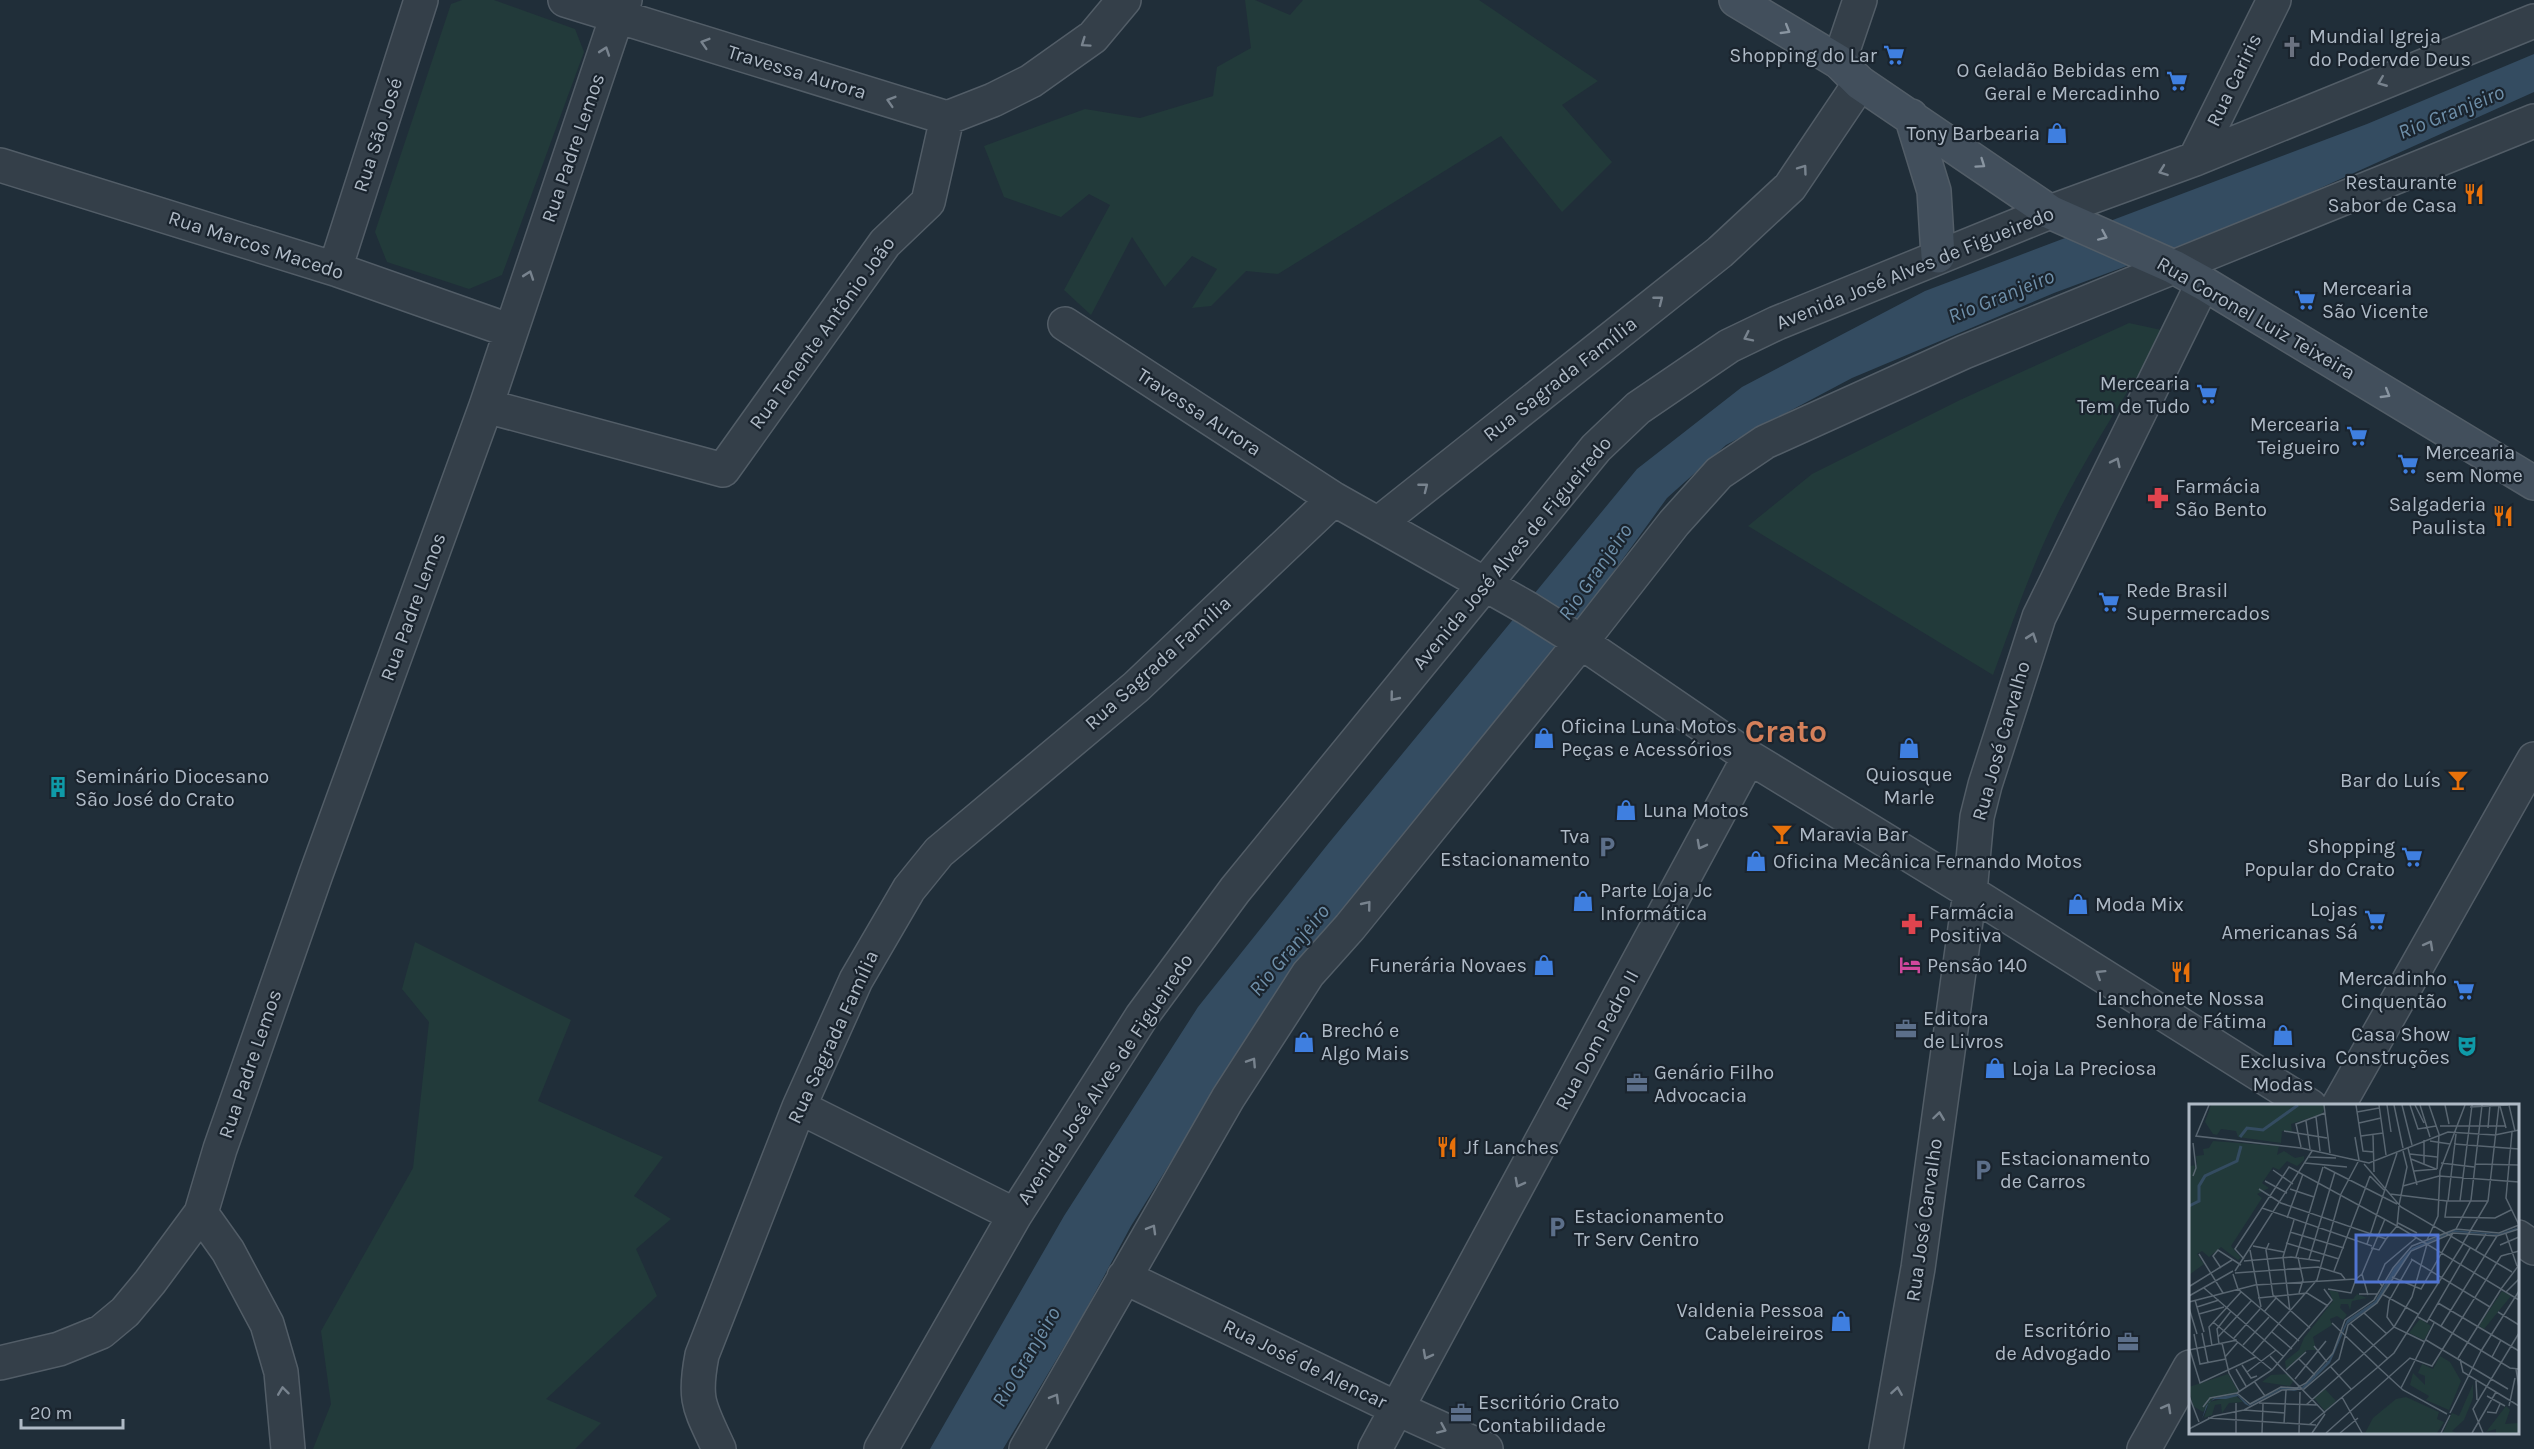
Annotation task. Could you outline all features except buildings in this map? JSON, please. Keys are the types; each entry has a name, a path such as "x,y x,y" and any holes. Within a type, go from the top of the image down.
{"main road":[{"name":"Rua Coronel Luiz Teixeira","path":"1737,0 1849,73 2050,212 2174,267 2203,283 2534,483"},
{"path":"1911,116 1934,191 1938,256"}],"street":[{"name":"Rua São José","path":"335,269 421,0"},
{"name":"Travessa Aurora","path":"565,0 621,8 947,118"},
{"path":"947,118 993,100 1031,81 1094,37 1124,0"},
{"name":"Rua Sagrada Família","path":"1379,523 1720,252 1790,187 1849,73 1860,0"},
{"name":"Rua Cariris","path":"2195,159 2274,0"},
{"name":"Rua Padre Lemos","path":"0,1363 59,1349 101,1332 125,1312 201,1213 224,1138 320,862 486,406 621,8"},
{"name":"Avenida José Alves de Figueiredo","path":"881,1449 1014,1215 1142,1017 1228,899 1596,448 1638,408 1729,346 1777,323 1938,256 2195,159 2534,21"},
{"name":"Rua Tenente Antônio João","path":"486,406 723,470 885,243 928,202 947,118"},
{"path":"1026,1449 1228,1098 1308,974 1350,927 1581,642 1674,523 1719,474 1765,442 1964,352 2534,121"},
{"name":"Rua Marcos Macedo","path":"0,165 335,269 511,331"},
{"name":"Rua José Carvalho","path":"1886,1449 1917,1268 1970,892 1977,817 1985,784 2039,617 2203,283"},
{"name":"Travessa Aurora","path":"1065,324 1334,500"},
{"path":"1334,500 1379,523 1581,642 1749,757 1970,892 2307,1104"},
{"name":"Rua Sagrada Família","path":"719,1449 698,1402 697,1383 702,1355 799,1107 856,980 909,890 939,852 1136,687 1334,500"},
{"name":"Rua Dom Pedro II","path":"1375,1449 1749,757"},
{"path":"2339,1104 2534,759"},
{"path":"799,1107 1014,1215"},
{"path":"201,1213 228,1251 267,1324 281,1372 288,1449"},
{"path":"2519,1238 2534,1248"},
{"name":"Rua José de Alencar","path":"1124,1277 1486,1449"},
{"path":"2144,1449 2189,1369"}],"green space":[{"path":"462,0 494,0 575,29 584,52 502,275 469,289 387,262 375,232 451,4"},
{"path":"1245,0 1255,0 1290,15 1303,0 1479,0 1598,81 1562,105 1612,162 1562,212 1501,136 1278,274 1246,271 1211,306 1192,308 1217,269 1192,256 1165,287 1132,237 1091,315 1064,290 1110,205 1089,194 1061,217 1004,197 984,146 1085,109 1140,118 1213,96 1217,67 1251,48"},
{"path":"2129,323 2166,331 2100,436 2064,501 2017,609 1993,675 1748,526 1812,474 1960,400"},
{"path":"415,942 571,1020 538,1101 663,1157 634,1196 671,1219 636,1249 657,1296 546,1399 601,1423 575,1449 313,1449 331,1404 321,1331 413,1168 429,1022 402,989"}],"water":[{"name":"Rio Granjeiro","path":"2534,54 2534,92 2245,222 2054,293 1852,378 1726,445 1667,498 1577,622 1409,839 1313,944 1247,1039 1131,1226 1083,1315 1003,1449 930,1449 1064,1216 1198,1007 1328,844 1637,469 1742,387 1925,291 2367,124"}],"place":[{"name":"Mundial Igreja do Podervde Deus","path":"2292,47"},
{"name":"Shopping do Lar","path":"1894,55"},
{"name":"O Geladão Bebidas em Geral e Mercadinho","path":"2177,81"},
{"name":"Tony Barbearia","path":"2057,133"},
{"name":"Restaurante Sabor de Casa","path":"2474,194"},
{"name":"Mercearia São Vicente","path":"2305,300"},
{"name":"Mercearia Tem de Tudo","path":"2207,394"},
{"name":"Mercearia Teigueiro","path":"2357,436"},
{"name":"Mercearia sem Nome","path":"2408,464"},
{"name":"Farmácia São Bento","path":"2158,498"},
{"name":"Salgaderia Paulista","path":"2503,516"},
{"name":"Rede Brasil Supermercados","path":"2109,602"},
{"name":"Oficina Luna Motos Peças e Acessórios","path":"1544,738"},
{"name":"Quiosque Marle","path":"1909,748"},
{"name":"Bar do Luís","path":"2458,780"},
{"name":"Seminário Diocesano São José do Crato","path":"58,787"},
{"name":"Luna Motos","path":"1626,810"},
{"name":"Maravia Bar","path":"1782,834"},
{"name":"Tva Estacionamento","path":"1607,847"},
{"name":"Shopping Popular do Crato","path":"2412,857"},
{"name":"Oficina Mecânica Fernando Motos","path":"1756,861"},
{"name":"Parte Loja Jc Informática","path":"1583,901"},
{"name":"Moda Mix","path":"2078,904"},
{"name":"Lojas Americanas Sá","path":"2375,920"},
{"name":"Farmácia Positiva","path":"1912,924"},
{"name":"Funerária Novaes","path":"1544,965"},
{"name":"Pensão 140","path":"1910,965"},
{"name":"Lanchonete Nossa Senhora de Fátima","path":"2181,972"},
{"name":"Mercadinho Cinquentão","path":"2464,990"},
{"name":"Editora de Livros","path":"1906,1029"},
{"name":"Exclusiva Modas","path":"2283,1035"},
{"name":"Brechó e Algo Mais","path":"1304,1042"},
{"name":"Casa Show Construções","path":"2467,1046"},
{"name":"Loja La Preciosa","path":"1995,1068"},
{"name":"Genário Filho Advocacia","path":"1637,1083"},
{"name":"Jf Lanches","path":"1447,1147"},
{"name":"Estacionamento de Carros","path":"1983,1170"},
{"name":"Estacionamento Tr Serv Centro","path":"1557,1227"},
{"name":"Valdenia Pessoa Cabeleireiros","path":"1841,1321"},
{"name":"Escritório de Advogado","path":"2128,1342"},
{"name":"Escritório Crato Contabilidade","path":"1461,1413"}],"district":[{"name":"Crato","path":"1786,731"}]}
